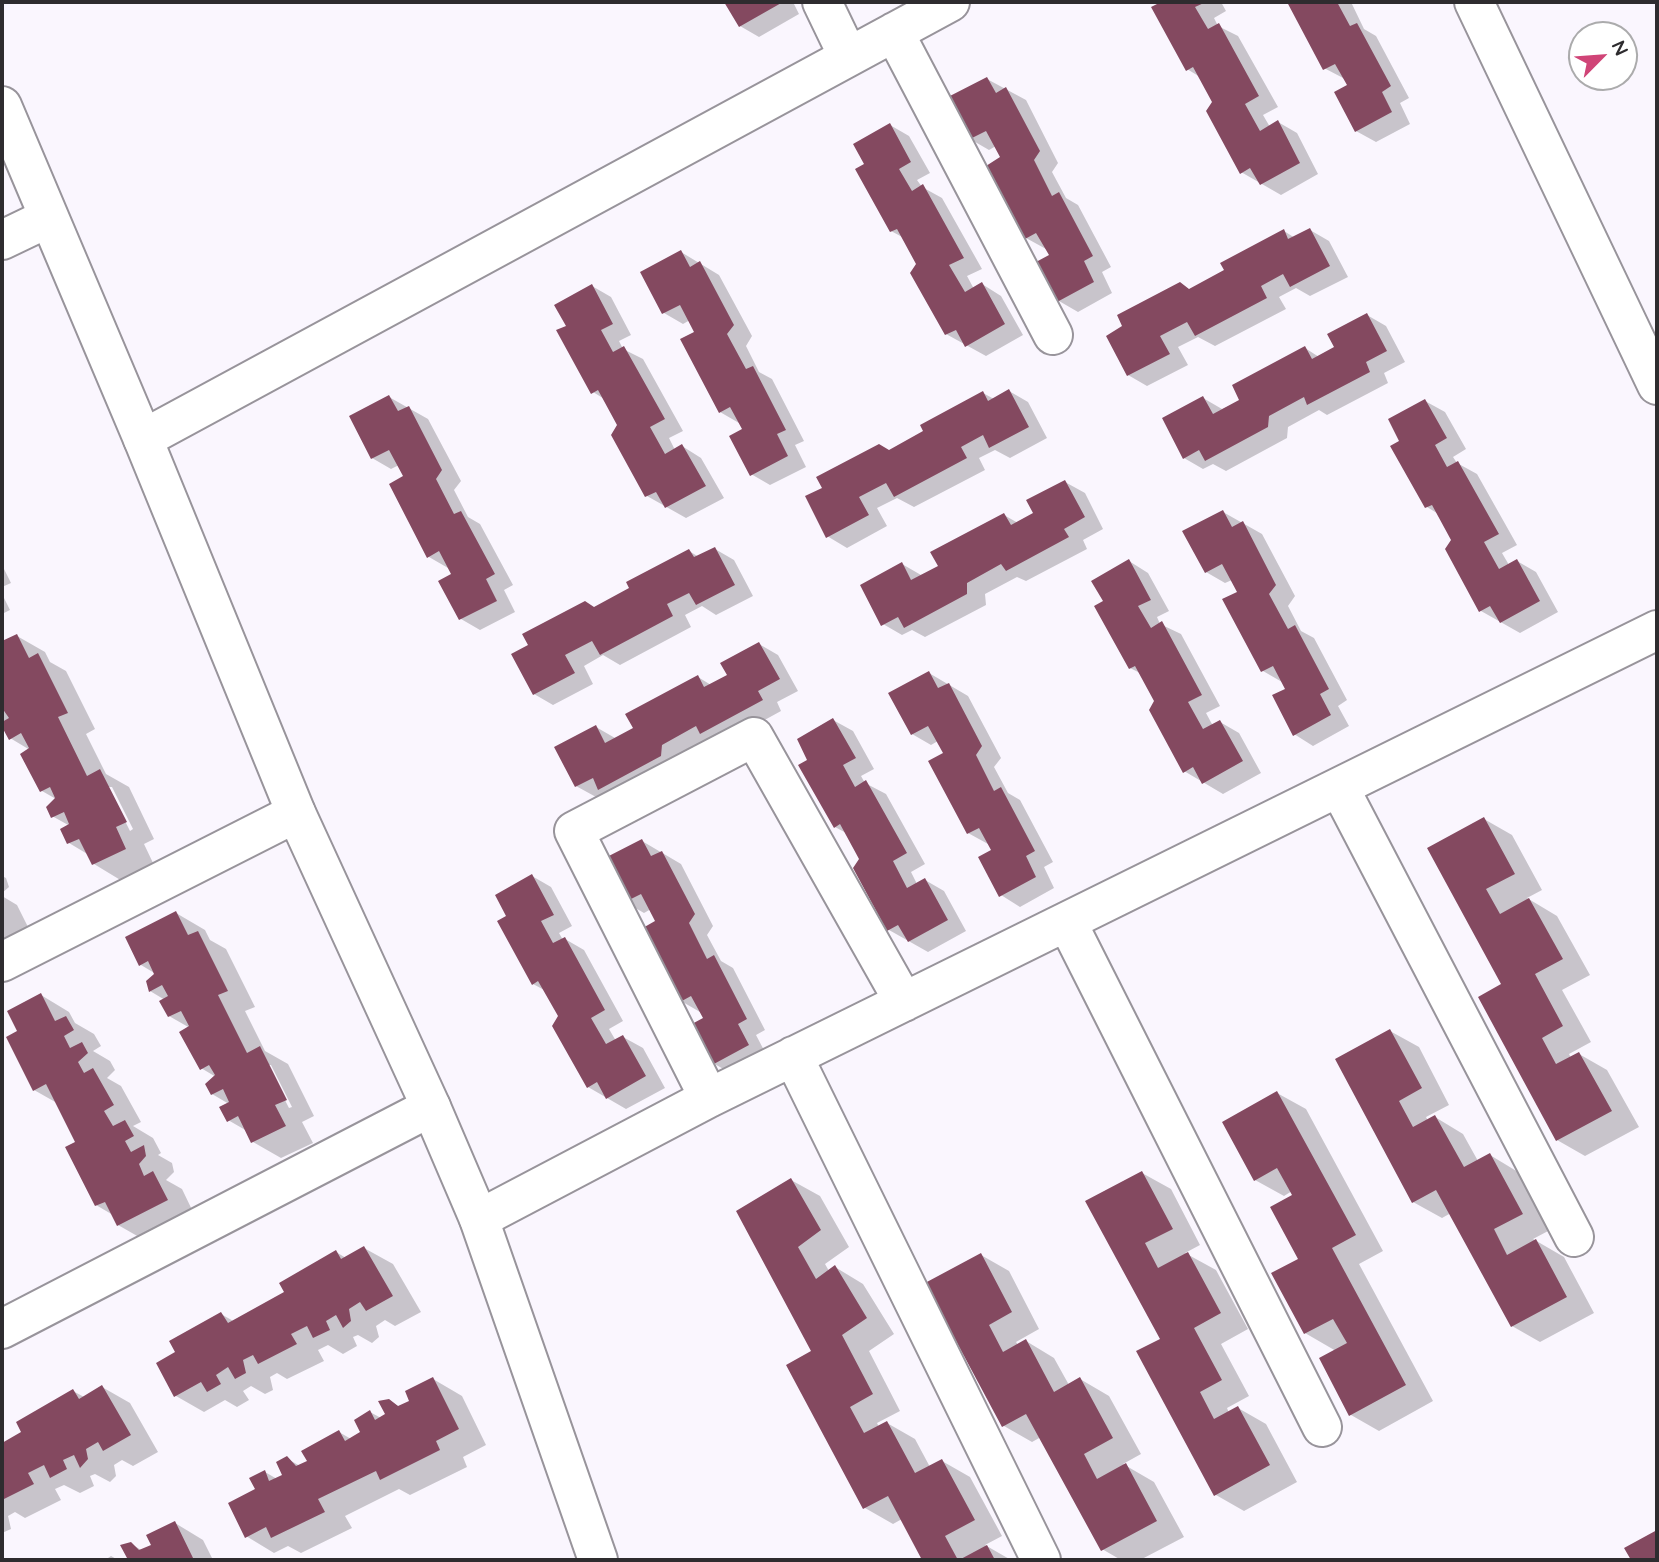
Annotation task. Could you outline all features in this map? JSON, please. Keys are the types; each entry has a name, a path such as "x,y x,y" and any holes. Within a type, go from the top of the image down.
{"street":[{"path":"822,2 848,56"},
{"path":"143,439 950,2"},
{"path":"1474,2 1657,385"},
{"path":"894,32 1052,334"},
{"path":"2,106 143,439 296,813 431,1107 479,1219 598,1560"},
{"path":"2,240 48,218"},
{"path":"479,1219 793,1056 1657,631"},
{"path":"709,1098 574,831 754,737 904,1002"},
{"path":"1339,787 1574,1237"},
{"path":"2,962 296,813"},
{"path":"1067,922 1322,1427"},
{"path":"793,1056 1041,1560"},
{"path":"2,1329 431,1107"}],"building":[{"path":"724,2 783,2 739,27"},
{"path":"1161,2 1206,2 1195,7 1208,29 1219,23 1259,96 1245,104 1260,131 1278,120 1300,163 1260,185 1250,168 1240,174 1206,111 1212,102 1193,67 1186,71 1151,7"},
{"path":"1287,2 1337,2 1350,26 1357,23 1391,86 1382,92 1392,112 1355,132 1334,92 1347,85 1335,64 1323,70"},
{"path":"987,77 996,93 1006,87 1040,151 1034,160 1052,196 1059,192 1093,256 1084,261 1094,282 1057,302 1036,262 1049,255 1036,233 1025,239 986,166 1000,157 986,131 968,140 946,98"},
{"path":"890,123 911,162 899,169 912,191 923,184 964,258 949,265 965,292 982,282 1005,324 965,347 956,330 945,335 910,273 916,264 897,229 890,232 855,169 864,164 853,144"},
{"path":"1310,228 1330,266 1290,287 1283,274 1261,286 1267,298 1195,336 1187,322 1160,336 1170,354 1127,376 1106,336 1122,326 1117,315 1180,282 1189,289 1224,270 1220,263 1284,229 1288,239"},
{"path":"681,250 690,267 700,261 734,325 727,334 746,369 753,366 786,430 777,434 788,456 750,476 729,436 742,429 730,407 719,413 680,339 694,332 680,305 662,314 640,272"},
{"path":"592,284 613,324 601,330 613,352 624,346 665,419 650,427 665,454 682,444 706,486 665,508 656,492 645,497 611,435 617,425 598,390 591,394 556,330 566,326 554,305"},
{"path":"1367,313 1387,351 1366,362 1370,372 1307,405 1304,397 1269,416 1268,427 1205,461 1199,450 1183,459 1162,418 1203,396 1213,414 1239,400 1232,385 1305,346 1312,359 1334,347 1327,334"},
{"path":"1009,389 1029,427 989,448 983,435 961,447 967,458 894,497 886,483 859,497 869,515 826,538 805,496 822,488 816,477 879,444 889,450 923,431 920,425 983,391 988,401"},
{"path":"389,395 398,411 409,406 442,470 436,479 454,514 461,511 495,574 486,579 497,601 459,620 438,581 451,574 439,551 427,558 389,484 403,476 389,450 371,459 349,416"},
{"path":"1425,399 1447,438 1435,445 1447,467 1458,461 1499,534 1484,542 1499,569 1517,559 1540,601 1500,623 1490,606 1479,612 1445,549 1451,540 1432,505 1425,508 1390,446 1399,441 1388,419"},
{"path":"1065,480 1085,517 1064,529 1069,537 1006,571 1001,564 967,583 967,594 904,628 898,617 881,626 860,585 902,562 911,580 938,566 930,552 1004,513 1011,525 1033,513 1026,500"},
{"path":"1223,510 1232,527 1243,521 1276,585 1269,594 1288,629 1295,625 1329,689 1320,694 1331,715 1293,736 1272,695 1285,689 1273,666 1261,672 1222,599 1237,592 1222,564 1205,573 1182,531"},
{"path":"715,547 735,585 696,605 689,593 667,604 673,616 600,655 592,641 565,655 575,673 533,695 511,654 528,645 522,634 585,601 594,607 629,588 626,582 689,549 694,557"},
{"path":"1129,559 1151,600 1138,606 1151,628 1162,621 1202,695 1188,702 1203,729 1220,720 1243,761 1202,784 1193,767 1183,773 1149,710 1154,701 1135,666 1129,669 1094,606 1103,601 1091,581"},
{"path":"17,634 29,658 38,653 68,713 58,717 87,776 100,769 127,822 116,827 126,849 92,865 79,839 67,844 60,829 69,824 64,812 51,818 46,807 55,798 50,787 40,792 20,754 29,748 21,733 9,740 2,727 2,722 9,718 2,708 2,641"},
{"path":"759,642 780,679 758,691 763,700 700,734 696,726 662,745 661,756 598,790 593,778 575,787 554,747 596,725 605,743 633,728 625,714 698,675 704,687 727,675 720,663"},
{"path":"929,671 938,688 949,683 982,746 976,755 994,791 1001,787 1035,851 1026,856 1036,877 999,897 978,857 991,850 979,828 967,834 928,761 943,753 928,726 911,735 888,693"},
{"path":"833,718 856,758 843,765 855,787 866,780 907,853 893,861 907,888 925,878 948,920 908,942 898,925 887,931 853,868 859,859 840,824 834,828 798,765 807,760 797,739"},
{"path":"1484,817 1515,874 1486,889 1500,914 1529,898 1563,959 1535,974 1563,1026 1542,1038 1556,1064 1579,1052 1612,1111 1556,1141 1478,997 1501,984 1427,848"},
{"path":"642,839 651,856 662,851 695,914 689,923 707,959 714,955 747,1019 738,1024 749,1045 712,1065 690,1025 703,1018 691,996 680,1002 641,929 655,921 641,894 623,903 601,860"},
{"path":"532,874 554,915 541,921 553,943 565,937 605,1010 591,1018 606,1044 623,1035 646,1076 606,1099 597,1082 587,1088 552,1026 558,1016 538,981 532,985 497,921 506,916 495,895"},
{"path":"176,911 188,935 198,931 228,991 218,995 247,1053 260,1046 287,1100 275,1105 286,1126 251,1143 238,1116 227,1122 219,1107 229,1102 223,1089 211,1095 205,1084 215,1075 209,1065 200,1070 179,1032 189,1026 181,1011 168,1017 159,1001 168,996 162,985 149,992 146,981 154,974 148,961 139,966 125,937"},
{"path":"41,993 55,1021 66,1016 74,1030 64,1036 70,1048 82,1042 88,1053 78,1062 84,1073 93,1068 114,1105 104,1111 113,1126 125,1120 134,1136 125,1141 131,1152 144,1145 146,1156 139,1164 144,1176 153,1171 168,1200 117,1226 105,1202 95,1206 65,1147 75,1142 46,1084 33,1091 6,1037 17,1031 7,1011"},
{"path":"1390,1029 1422,1088 1399,1101 1413,1127 1435,1115 1464,1167 1490,1153 1523,1214 1494,1229 1507,1255 1536,1239 1567,1297 1511,1327 1436,1190 1412,1203 1335,1059"},
{"path":"1277,1091 1356,1235 1332,1248 1406,1385 1349,1416 1319,1358 1347,1343 1333,1319 1304,1334 1271,1273 1298,1259 1270,1207 1292,1195 1277,1168 1254,1181 1222,1122"},
{"path":"1142,1171 1173,1229 1145,1243 1158,1268 1188,1252 1221,1313 1194,1328 1222,1380 1200,1392 1214,1419 1238,1406 1270,1465 1214,1496 1136,1351 1160,1339 1085,1201"},
{"path":"791,1178 821,1230 798,1247 816,1279 835,1265 867,1318 842,1335 873,1394 850,1407 864,1433 887,1421 915,1473 942,1459 975,1520 945,1536 958,1560 922,1560 888,1496 863,1509 786,1365 811,1351 736,1211"},
{"path":"364,1246 393,1296 366,1311 360,1302 349,1309 351,1321 343,1328 336,1315 326,1321 330,1330 313,1338 307,1326 291,1334 297,1344 258,1364 253,1355 243,1360 246,1373 235,1379 228,1367 216,1375 221,1384 207,1392 201,1382 174,1397 156,1363 175,1352 169,1341 221,1312 228,1323 284,1292 279,1283 336,1250 341,1259"},
{"path":"981,1253 1012,1312 989,1325 1003,1352 1026,1339 1054,1392 1080,1377 1113,1438 1084,1454 1097,1479 1126,1463 1157,1521 1101,1551 1026,1414 1002,1427 925,1283"},
{"path":"433,1377 459,1429 436,1441 440,1450 380,1480 376,1471 318,1499 325,1512 271,1538 266,1527 245,1538 228,1503 255,1489 249,1478 265,1470 269,1481 282,1475 276,1462 287,1456 296,1466 307,1461 301,1451 339,1430 345,1441 360,1432 354,1420 370,1410 375,1420 385,1414 378,1401 389,1399 398,1406 409,1401 405,1391"},
{"path":"102,1385 131,1435 103,1451 98,1442 86,1449 88,1459 80,1468 74,1455 63,1460 67,1469 50,1478 44,1465 28,1473 34,1484 2,1500 2,1443 21,1432 16,1422 73,1389 79,1399"},
{"path":"175,1521 194,1560 123,1560 127,1558 120,1545 131,1542 139,1550 151,1545 146,1535"},
{"path":"1657,1530 1657,1560 1631,1560 1624,1548"},
{"path":"987,1545 995,1560 959,1560"}]}
